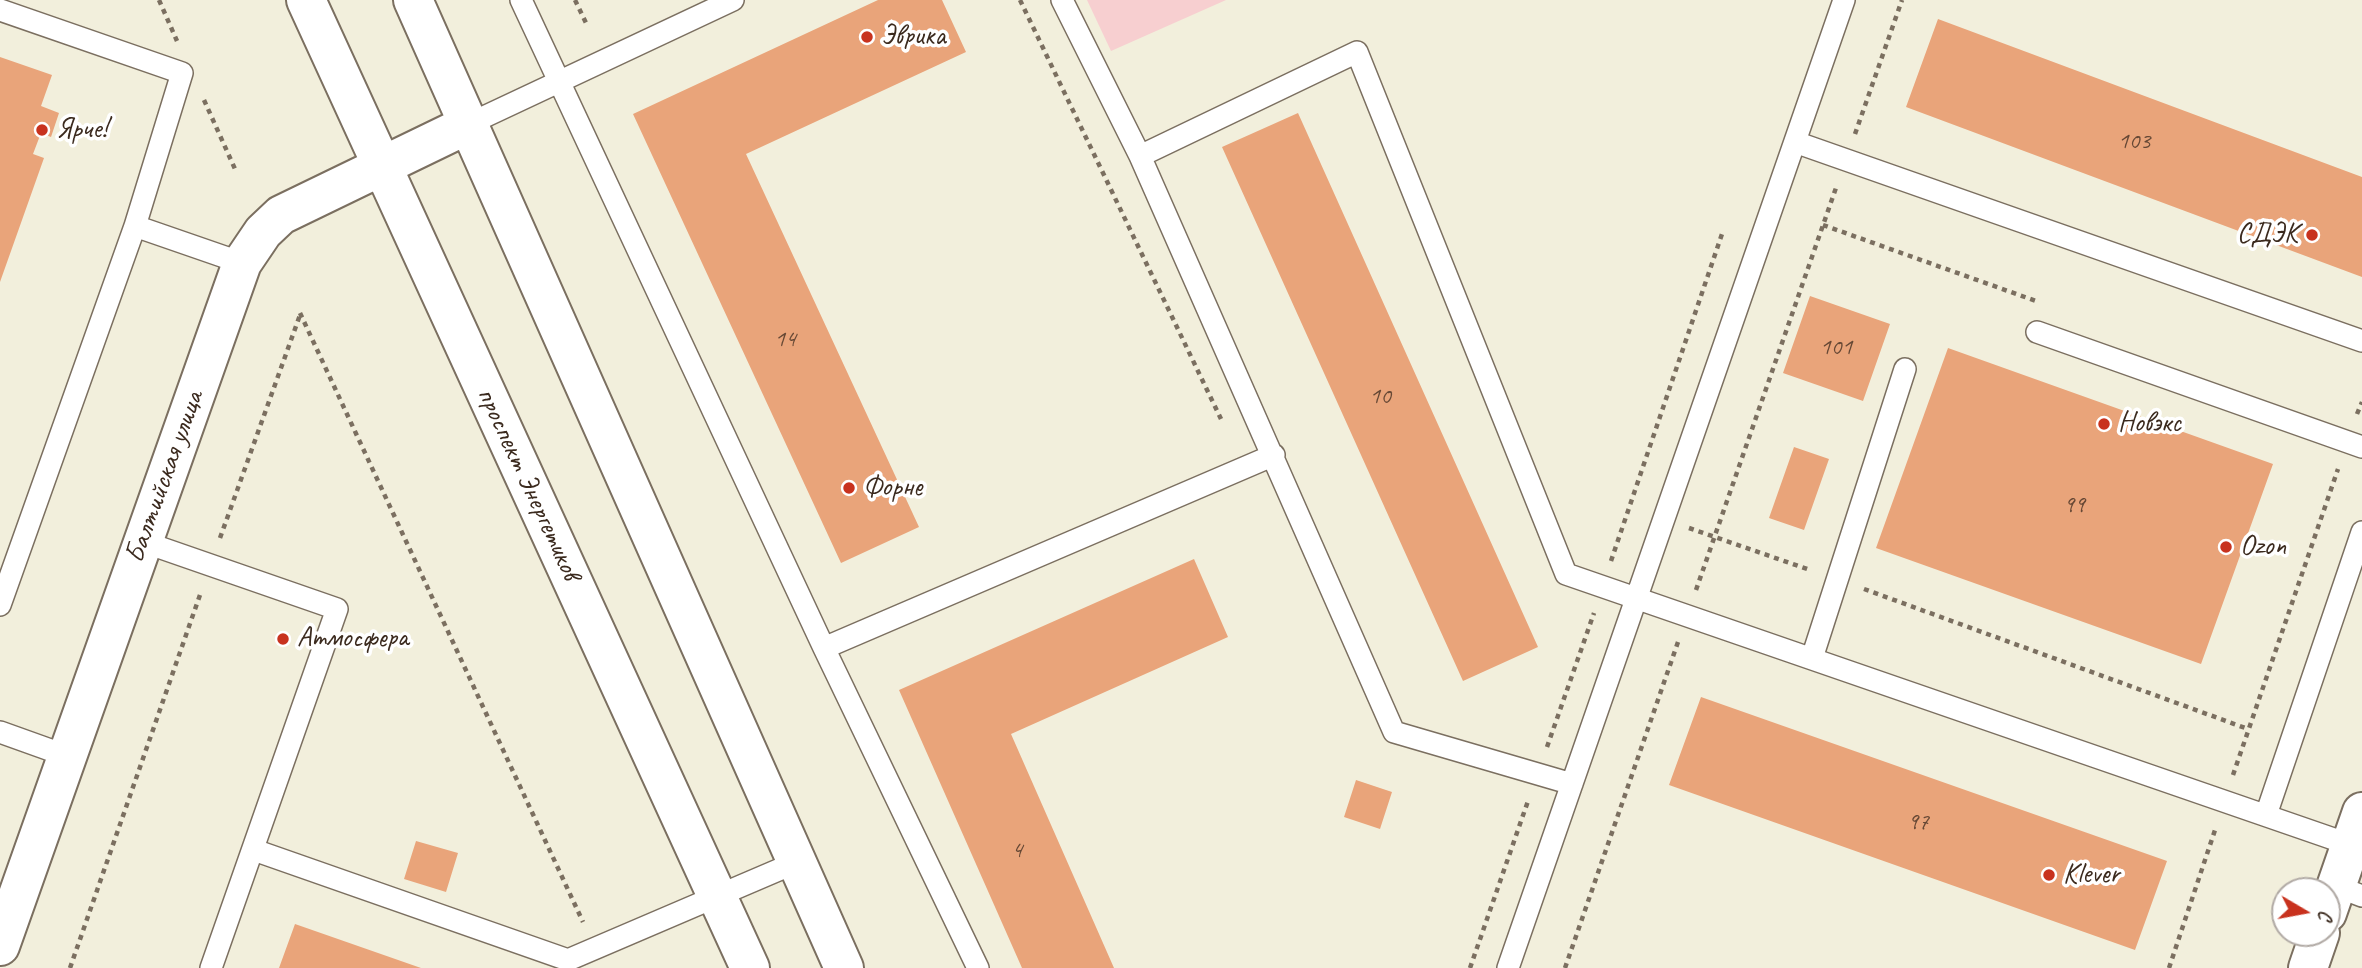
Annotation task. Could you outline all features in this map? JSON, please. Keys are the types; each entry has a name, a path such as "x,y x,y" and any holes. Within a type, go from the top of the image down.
{"street":[{"name":"проспект Энергетиков","path":"306,0 750,968"},
{"path":"413,0 844,968"},
{"name":"Балтийская улица","path":"0,946 6,909 68,756 141,541 242,263 262,232 281,215 469,124"},
{"path":"2342,899 2356,829"},
{"path":"2308,968 2315,947"}],"lane":[{"path":"521,0 824,648 978,968"},
{"path":"469,124 733,0"},
{"path":"1062,0 1140,156 1394,732 1572,784"},
{"path":"1508,968 1844,0"},
{"path":"0,10 182,73 135,226 0,605"},
{"path":"1140,156 1357,52 1566,574 1636,601 1812,658 2266,815 2356,829"},
{"path":"1795,142 2362,341"},
{"path":"135,226 242,263"},
{"path":"2037,332 2355,445"},
{"path":"1812,658 1905,369"},
{"path":"824,648 1274,455"},
{"path":"2266,815 2362,532"},
{"path":"141,541 337,609 211,968"},
{"path":"0,732 68,756"},
{"path":"254,850 568,960 797,862"}],"path":[{"path":"575,0 586,23"},
{"path":"1020,0 1244,468"},
{"path":"1565,968 1902,0"},
{"path":"70,968 300,313 596,948"},
{"path":"2169,968 2248,729 2355,445 2362,402"},
{"path":"1715,536 2248,729"}],"shaded area":[{"path":"1087,0 1226,0 1111,51"}],"building":[{"path":"878,0 942,0 966,52 746,154 919,527 841,563 633,114"},
{"path":"1938,19 2362,177 2362,277 1906,107"},
{"path":"0,57 52,75 41,106 59,113 51,137 41,133 33,154 44,158 0,282"},
{"path":"1298,113 1538,647 1463,681 1222,147"},
{"path":"1810,296 1890,324 1863,401 1783,373"},
{"path":"1948,348 2273,464 2201,664 1876,548"},
{"path":"1794,447 1829,459 1804,530 1769,518"},
{"path":"1194,559 1228,637 1011,734 1114,968 1022,968 899,690"},
{"path":"1701,697 2167,861 2135,950 1669,785"},
{"path":"1356,780 1392,792 1380,829 1344,817"},
{"path":"416,841 458,853 446,892 404,879"},
{"path":"295,924 421,968 279,968"}],"place":[{"name":"Эврика","path":"867,37"},
{"name":"Ярче!","path":"42,130"},
{"name":"СДЭК","path":"2312,235"},
{"name":"Новэкс","path":"2104,424"},
{"name":"Форне","path":"849,488"},
{"name":"Ozon","path":"2226,547"},
{"name":"Атмосфера","path":"283,639"},
{"name":"Klever","path":"2049,875"}]}
